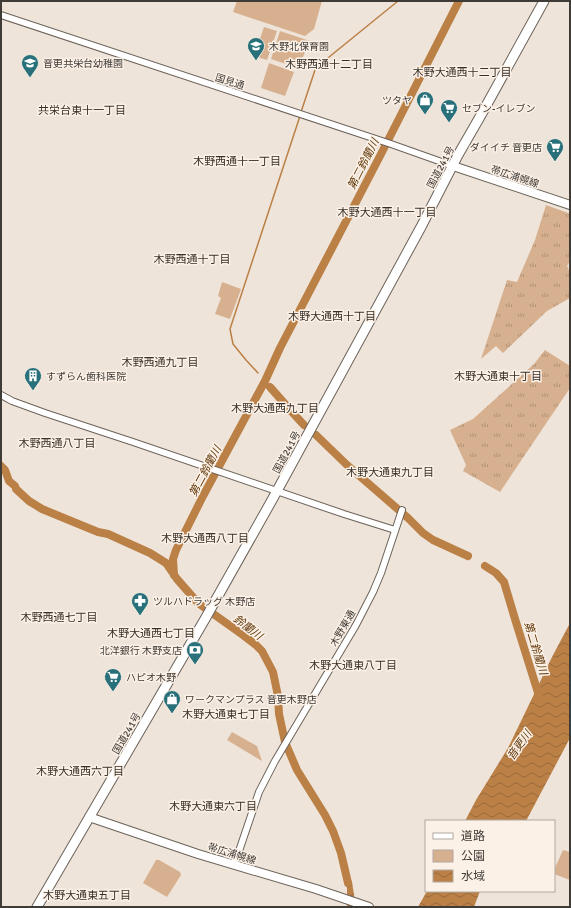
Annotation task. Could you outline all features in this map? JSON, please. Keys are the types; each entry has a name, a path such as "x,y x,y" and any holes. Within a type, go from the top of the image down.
{"highway":[{"name":"国道241号","path":"36,907 207,616 277,491 544,1"}],"main road":[{"name":"帯広浦幌線","path":"453,166 570,205"},
{"name":"帯広浦幌線","path":"89,817 198,854 369,907"}],"street":[{"name":"国見通","path":"1,15 391,144 453,166"},
{"path":"1,396 45,413 395,530"},
{"name":"木野東通","path":"233,864 237,857 263,784 294,727 364,610 381,573 401,513"}],"green space":[{"path":"237,1 322,1 314,29 305,36 233,12"},
{"path":"264,27 277,31 267,60 254,56"},
{"path":"280,31 310,41 298,68 271,59"},
{"path":"269,63 294,72 285,96 261,88"},
{"path":"546,205 570,215 570,261 567,266 570,272 570,298 547,311 503,353 496,346 481,359 507,280 517,282 535,240"},
{"path":"222,282 241,289 230,319 215,314 221,298 218,296"},
{"path":"545,350 570,366 570,388 500,492 463,471 466,465 450,430 473,419 534,364"},
{"path":"232,732 257,746 262,761 227,740"},
{"path":"563,850 570,852 570,880 555,874 555,868"},
{"path":"156,860 159,860 180,872 181,875 167,897 143,883"}],"water":[{"name":"音更川","path":"570,623 570,738 527,820 466,820 508,748"},
{"path":"346,871 352,882 356,907 347,907 347,888 344,873"},
{"path":"426,892 480,892 474,907 418,907"}],"waterway":[{"path":"301,112 315,70 318,66 398,1"},
{"name":"第二鈴蘭川","path":"174,575 173,559 176,550 203,496 265,381 280,348 459,1"},
{"path":"258,373 233,344 230,329 300,116"},
{"name":"第二鈴蘭川","path":"270,387 304,425"},
{"name":"第二鈴蘭川","path":"316,435 423,533 433,540 468,556"},
{"name":"鈴蘭川","path":"1,466 5,470 9,481 15,486 16,489 29,501 42,509 98,532 108,534 150,553 166,563 177,579 198,603 243,635 262,651 273,672 285,742 297,770 325,815 333,831 341,853 348,883"},
{"name":"第二鈴蘭川","path":"485,566 496,573 504,582 540,699"}],"place":[{"name":"木野北保育園","path":"256,61"},
{"name":"音更共栄台幼稚園","path":"30,78"},
{"name":"ツタヤ","path":"425,115"},
{"name":"セブン-イレブン","path":"449,123"},
{"name":"ダイイチ 音更店","path":"555,162"},
{"name":"すずらん歯科医院","path":"33,391"},
{"name":"ツルハドラッグ 木野店","path":"140,616"},
{"name":"北洋銀行 木野支店","path":"195,665"},
{"name":"ハピオ木野","path":"113,692"},
{"name":"ワークマンプラス 音更木野店","path":"172,714"}],"district":[{"name":"木野西通十二丁目","path":"329,64"},
{"name":"木野大通西十二丁目","path":"462,72"},
{"name":"共栄台東十一丁目","path":"82,110"},
{"name":"木野西通十一丁目","path":"237,161"},
{"name":"木野大通西十一丁目","path":"387,212"},
{"name":"木野西通十丁目","path":"192,259"},
{"name":"木野大通西十丁目","path":"332,316"},
{"name":"木野西通九丁目","path":"160,362"},
{"name":"木野大通東十丁目","path":"498,376"},
{"name":"木野大通西九丁目","path":"275,408"},
{"name":"木野西通八丁目","path":"57,443"},
{"name":"木野大通東九丁目","path":"390,472"},
{"name":"木野大通西八丁目","path":"205,538"},
{"name":"木野西通七丁目","path":"59,617"},
{"name":"木野大通西七丁目","path":"151,633"},
{"name":"木野大通東八丁目","path":"353,665"},
{"name":"木野大通東七丁目","path":"226,714"},
{"name":"木野大通西六丁目","path":"80,771"},
{"name":"木野大通東六丁目","path":"213,806"},
{"name":"木野大通東五丁目","path":"87,895"}]}
